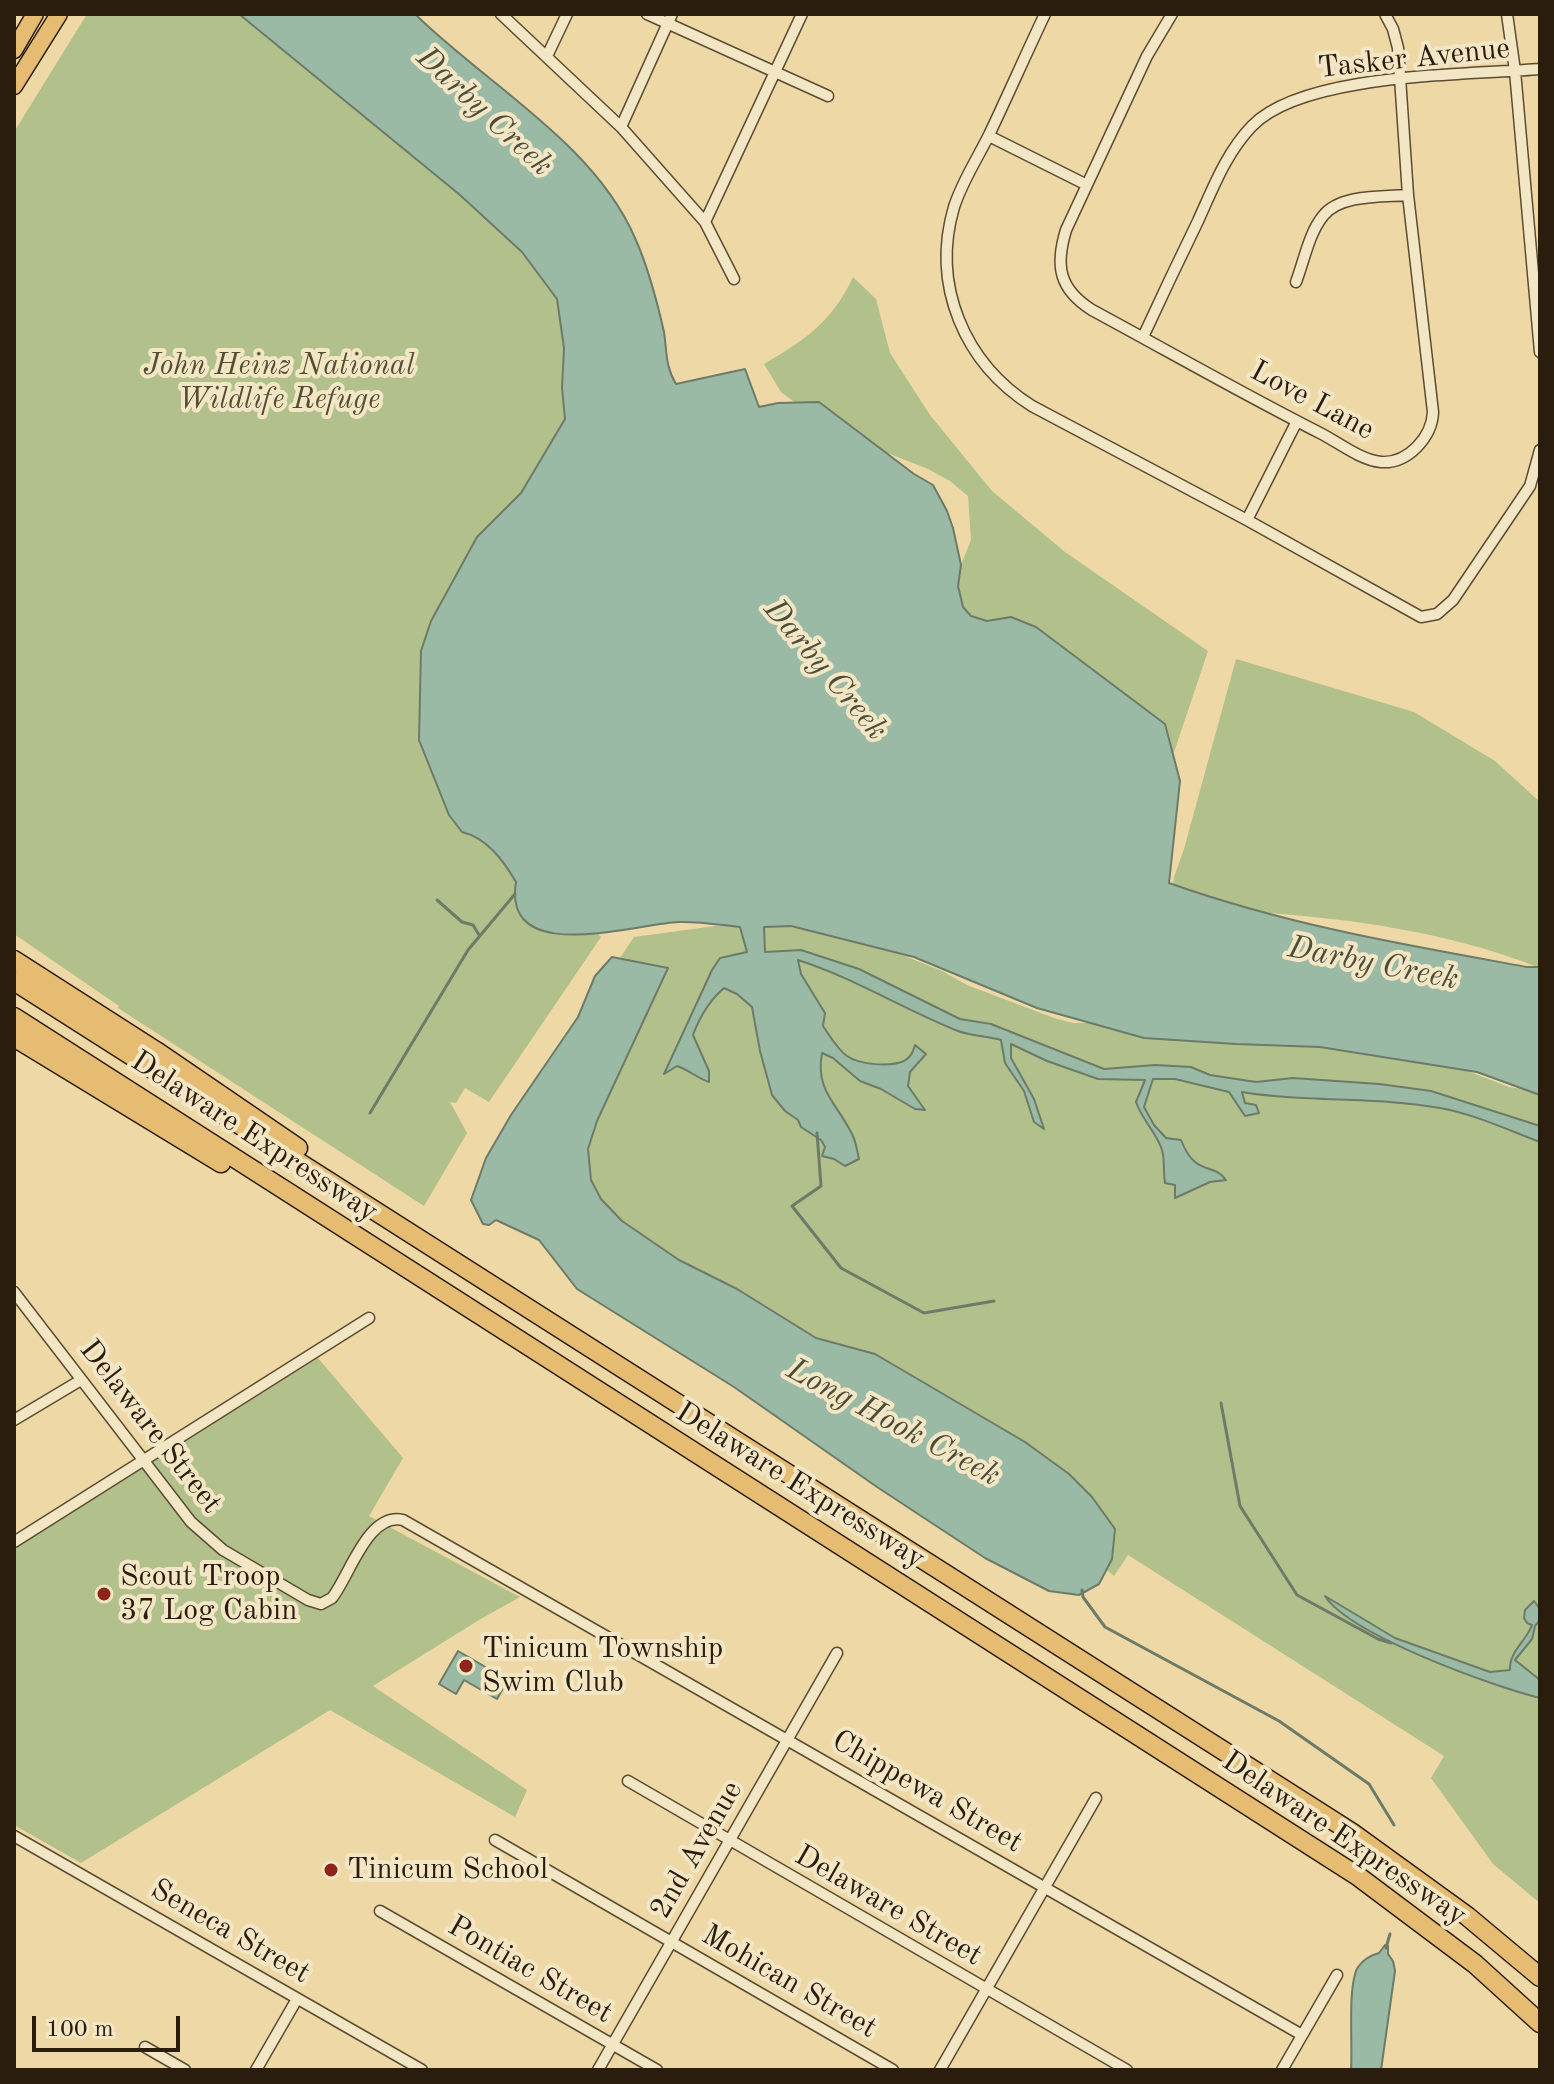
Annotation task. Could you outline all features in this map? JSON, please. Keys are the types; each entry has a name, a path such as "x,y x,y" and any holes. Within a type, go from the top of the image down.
{"highway":[{"path":"14,960 228,1098 446,1255"},
{"name":"Delaware Expressway","path":"14,981 1351,1832 1467,1916 1540,1977"},
{"name":"Delaware Expressway","path":"14,1017 1349,1870 1447,1942 1540,2023"},
{"path":"14,1037 271,1193 374,1248"}],"main road":[{"path":"14,50 35,14"},
{"path":"14,86 59,14"}],"street":[{"path":"501,14 621,127 705,222 734,279"},
{"path":"547,56 567,14"},
{"path":"647,14 670,19 828,96"},
{"path":"705,222 802,14"},
{"path":"1045,14 955,203 946,250 954,310 974,353 1001,382 1032,406 1247,520 1411,613 1430,616 1453,600 1530,486 1540,450"},
{"name":"Love Lane","path":"1172,14 1147,56 1063,241 1059,257 1068,289 1081,303 1367,458 1382,462 1407,455 1420,443 1430,428 1433,412 1408,195 1398,48 1385,14"},
{"path":"1507,14 1515,71 1540,352"},
{"path":"621,127 670,19"},
{"name":"Tasker Avenue","path":"1143,337 1227,160 1253,126 1283,104 1305,95 1400,79 1540,69"},
{"path":"989,136 1087,185"},
{"path":"1296,282 1316,228 1323,215 1334,206 1408,195"},
{"path":"1247,520 1297,421"},
{"name":"Delaware Street","path":"16,1299 184,1515 214,1543 317,1604 332,1598 374,1528 393,1518 408,1522 528,1592"},
{"path":"14,1542 369,1318"},
{"path":"14,1420 81,1380"},
{"name":"Chippewa Street","path":"528,1592 1302,2035"},
{"name":"2nd Avenue","path":"598,2070 837,1653"},
{"name":"Delaware Street","path":"628,1781 1127,2070"},
{"path":"940,2070 1096,1798"},
{"name":"Seneca Street","path":"14,1836 422,2070"},
{"name":"Mohican Street","path":"495,1840 893,2070"},
{"name":"Pontiac Street","path":"380,1911 657,2070"},
{"path":"1282,2070 1337,1975"},
{"path":"256,2070 297,1999"},
{"path":"145,2047 185,2070"}],"green space":[{"name":"John Heinz National Wildlife Refuge","path":"87,14 260,14 484,209 572,309 595,931 601,937 489,1102 465,1088 456,1103 450,1102 467,1133 424,1206 118,1008 14,934 14,132"},
{"path":"853,277 876,299 890,353 930,415 992,491 1065,552 1208,651 1128,889 943,610 971,540 968,496 928,469 834,432 781,392 764,364 816,328 836,306"},
{"path":"1236,659 1414,712 1495,761 1540,802 1540,968 1436,936 1329,919 1246,911 1172,894 1174,877"},
{"path":"777,925 863,939 942,971 967,985 1073,1023 1097,1023 1124,1012 1457,1067 1509,1087 1540,1091 1540,1903 1493,1864 1431,1778 1444,1756 1128,1555 1114,1576 1058,1530 608,1223 532,1090 634,937 715,926"},
{"path":"318,1358 403,1458 369,1516 520,1597 373,1686 527,1790 515,1817 330,1710 81,1863 14,1825 14,1549"}],"water":[{"name":"Darby Creek","path":"239,14 415,14 566,144 617,204 648,272 664,332 668,365 676,384 745,369 759,407 778,403 819,402 933,485 953,528 961,565 958,586 963,607 971,616 987,621 1011,617 1036,627 1165,724 1180,781 1169,883 1258,911 1346,932 1540,967 1540,1095 1477,1072 1320,1047 1144,1038 1037,1008 914,957 791,926 764,927 765,952 801,950 859,969 960,1019 991,1024 1104,1069 1155,1065 1191,1067 1210,1075 1256,1082 1293,1078 1431,1091 1540,1126 1540,1142 1453,1111 1415,1104 1242,1092 1245,1103 1256,1105 1259,1113 1245,1116 1229,1092 1175,1079 1153,1079 1144,1107 1154,1125 1166,1138 1181,1140 1192,1160 1221,1174 1226,1180 1210,1182 1175,1198 1175,1185 1165,1183 1160,1144 1136,1102 1145,1080 1098,1079 1011,1044 1011,1058 1034,1099 1044,1129 1034,1122 1024,1091 1005,1063 1001,1040 958,1031 798,960 801,974 825,1013 823,1026 847,1056 867,1063 898,1063 908,1058 915,1045 926,1054 910,1072 908,1086 925,1110 915,1109 860,1081 833,1058 822,1053 824,1087 853,1137 859,1159 845,1166 822,1156 825,1147 821,1140 801,1127 798,1120 785,1111 772,1095 752,1007 724,988 706,1009 693,1035 709,1071 709,1082 677,1066 664,1074 720,958 747,952 740,927 678,922 576,935 550,933 529,924 517,908 516,882 506,866 487,845 462,832 449,815 419,740 421,651 431,621 477,537 521,493 565,419 562,388 564,348 557,299 522,252 460,195"},
{"path":"612,957 668,968 597,1121 588,1149 591,1180 601,1199 622,1221 679,1260 737,1289 816,1338 875,1354 1025,1442 1069,1474 1092,1497 1115,1529 1112,1559 1099,1584 1079,1595 1049,1591 985,1558 734,1387 577,1289 539,1240 496,1220 489,1225 483,1224 471,1200 486,1158 511,1115 578,1017 595,976"},
{"path":"1325,1596 1395,1638 1490,1672 1510,1670 1512,1657 1532,1625 1524,1618 1525,1610 1534,1601 1540,1609 1540,1620 1532,1639 1515,1660 1540,1680 1540,1698 1457,1671 1391,1642 1339,1611"},
{"name":"Tinicum Township Swim Club","path":"458,1651 508,1680 497,1699 464,1680 456,1694 439,1684"},
{"path":"1385,1945 1388,1946 1395,1971 1381,2070 1351,2070 1351,2001 1355,1976 1362,1962 1379,1953"}],"waterway":[{"path":"370,1113 468,950 515,894"},
{"path":"437,900 462,922 473,925 479,935"},
{"path":"817,1133 821,1186 792,1206 841,1268 924,1313 994,1301"},
{"path":"1221,1403 1240,1506 1297,1595 1391,1643"},
{"name":"Long Hook Creek","path":"1082,1590 1083,1597 1105,1627 1279,1721 1369,1784 1394,1825"},
{"name":"Long Hook Creek","path":"1386,1948 1390,1934"}],"place":[{"name":"Scout Troop 37 Log Cabin","path":"104,1594"},
{"name":"Tinicum Township Swim Club","path":"466,1666"},
{"name":"Tinicum School","path":"331,1870"}]}
